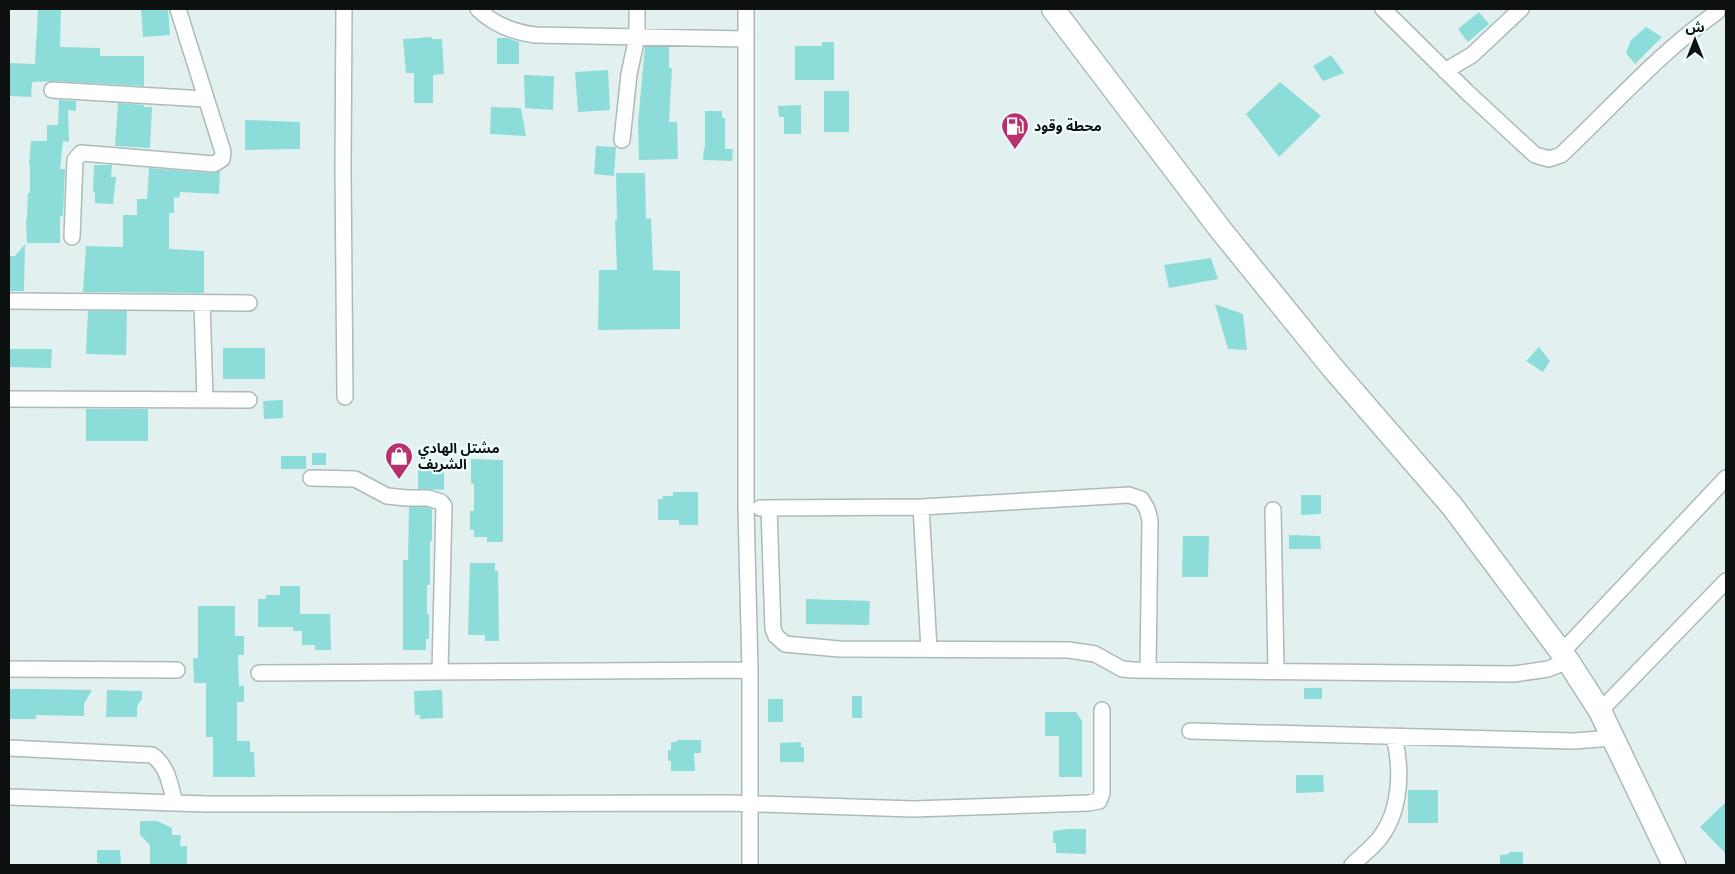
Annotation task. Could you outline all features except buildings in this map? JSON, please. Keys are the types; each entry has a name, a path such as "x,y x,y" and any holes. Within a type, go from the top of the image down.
{"main road":[{"path":"1053,9 1220,229 1331,366 1452,506 1565,657 1600,711 1674,865"}],"street":[{"path":"72,237 75,160 81,153 214,164 220,162 223,152 178,9"},
{"path":"344,9 345,397"},
{"path":"478,9 494,22 522,33 746,39"},
{"path":"622,140 629,74 637,37 637,9"},
{"path":"746,9 746,508 750,670 750,865"},
{"path":"1383,9 1445,71 1535,155 1542,158 1556,158 1562,155 1656,61 1717,12"},
{"path":"1445,71 1472,55 1521,9"},
{"path":"52,90 205,99"},
{"path":"9,301 249,303"},
{"path":"202,303 205,400"},
{"path":"9,399 248,400"},
{"path":"311,478 356,479 386,496 428,498 441,502 444,506 440,671"},
{"path":"769,508 773,629 785,644 839,649 1070,650 1095,654 1122,668 1148,670 1514,674 1548,670 1565,657 1726,478"},
{"path":"746,508 921,507 1129,495 1141,498 1148,509 1150,520 1148,670"},
{"path":"921,507 929,649"},
{"path":"1274,510 1276,671"},
{"path":"1600,711 1726,581"},
{"path":"9,669 177,670"},
{"path":"259,673 750,670"},
{"path":"9,797 207,804 750,804 913,809 1096,802 1101,798 1103,788 1102,710"},
{"path":"1190,731 1574,740 1614,738"},
{"path":"1352,865 1370,849 1390,820 1399,778 1399,760 1394,737"},
{"path":"9,748 152,754 161,761 166,771 175,803"}],"place":[{"name":"محطة وقود","path":"1015,150"},
{"name":"مشتل الهادي الشريف","path":"399,480"}]}
